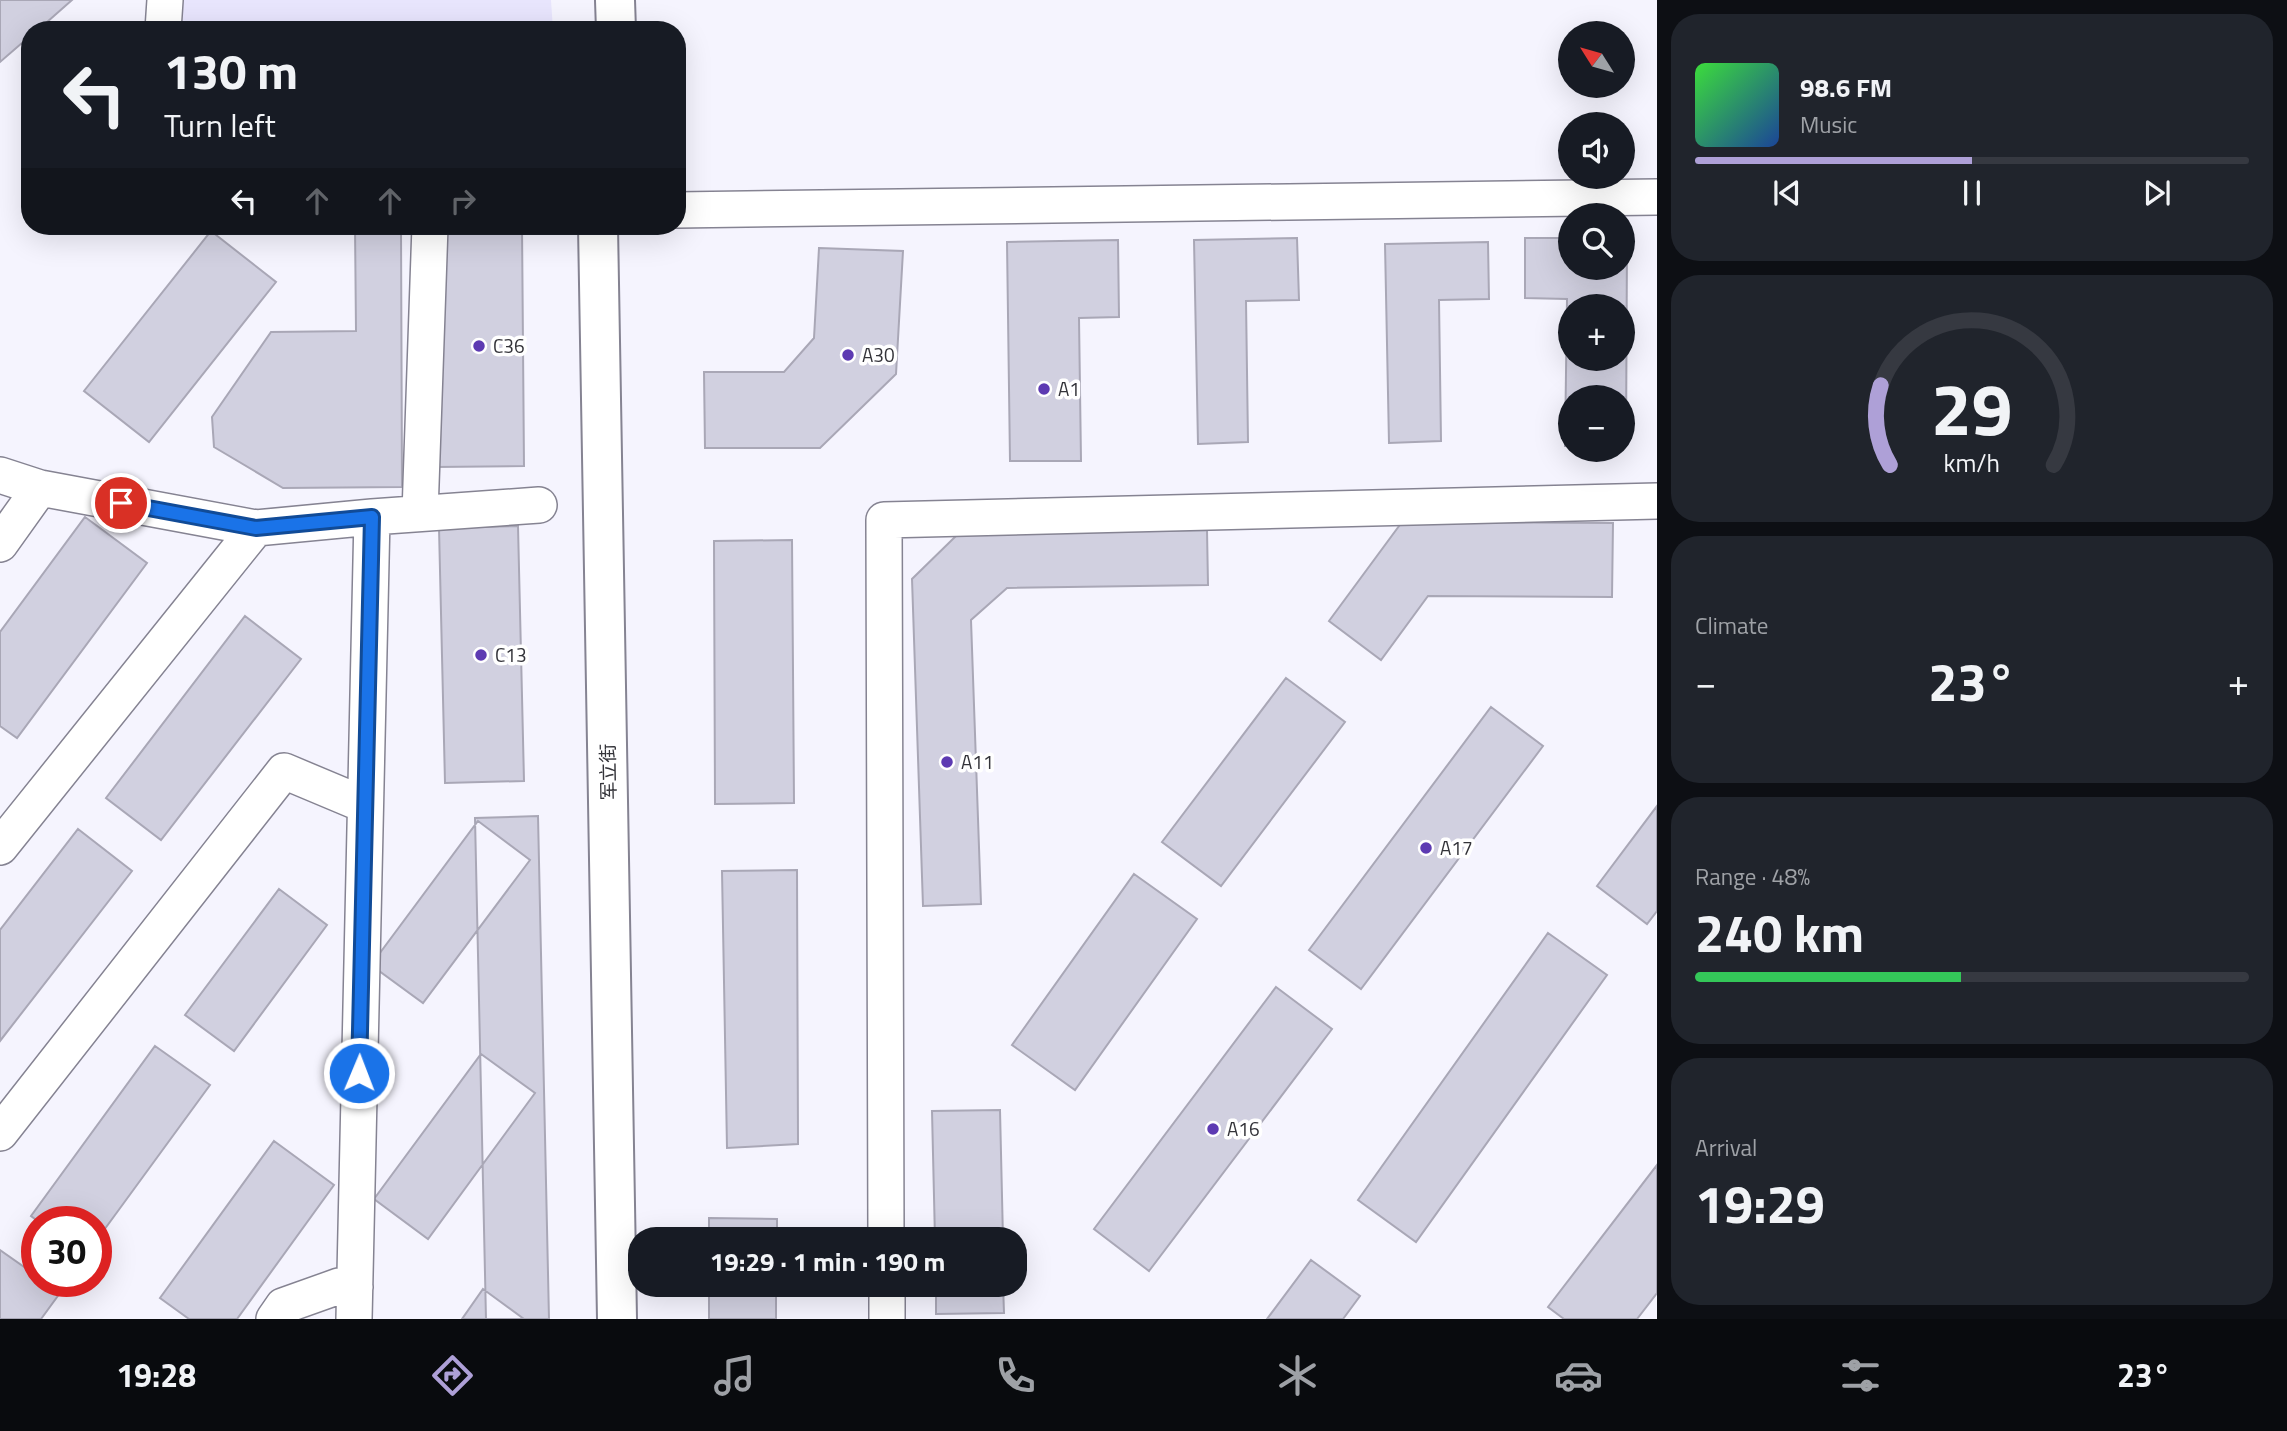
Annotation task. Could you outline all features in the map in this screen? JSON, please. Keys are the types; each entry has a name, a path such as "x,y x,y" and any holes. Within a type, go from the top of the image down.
{"main road":[{"path":"595,0 595,21"},
{"path":"615,0 616,21"},
{"name":"军立街","path":"598,235 617,1319"},
{"name":"军立街","path":"620,235 639,1227"},
{"path":"641,1297 641,1319"}],"street":[{"path":"164,21 165,0"},
{"path":"686,210 1657,197"},
{"path":"420,513 430,235"},
{"path":"0,475 40,488 256,528 539,505"},
{"path":"0,544 40,488"},
{"path":"887,1227 884,520 1657,501"},
{"path":"354,1303 372,517"},
{"path":"0,847 256,528"},
{"path":"0,1133 284,771 365,805"},
{"path":"274,1319 282,1306 339,1286 354,1303"},
{"path":"887,1297 887,1319"}],"shaded area":[{"path":"182,0 551,0 552,21 183,21"}],"building":[{"path":"0,0 72,0 48,21 21,21 21,44 0,62"},
{"path":"208,235 216,235 276,282 149,442 84,391"},
{"path":"355,235 401,235 402,487 283,488 214,447 212,417 271,332 356,331"},
{"name":"C36","path":"433,235 522,235 524,466 436,467"},
{"path":"1297,238 1299,300 1246,301 1248,442 1198,444 1194,240"},
{"path":"1525,238 1558,238 1558,280 1627,280 1627,294 1558,294 1558,299 1525,298"},
{"name":"A1","path":"1118,240 1119,317 1079,318 1081,461 1010,461 1007,242"},
{"path":"1488,242 1489,299 1439,300 1441,441 1389,443 1385,244"},
{"name":"A30","path":"819,248 903,251 896,374 820,448 705,448 704,372 784,372 814,338"},
{"path":"1566,371 1626,371 1626,385 1566,385"},
{"path":"85,517 147,563 17,738 0,726 0,632"},
{"path":"1402,522 1613,523 1612,597 1428,596 1381,660 1329,621"},
{"name":"C13","path":"518,526 524,781 445,783 439,528"},
{"name":"A11","path":"1207,530 1208,585 1007,588 971,620 981,904 923,906 912,579 958,534"},
{"path":"792,540 794,803 715,804 714,541"},
{"path":"245,616 301,659 161,840 106,798"},
{"path":"1286,678 1345,722 1221,886 1162,842"},
{"name":"A17","path":"1491,707 1543,746 1361,989 1309,950"},
{"path":"1657,806 1657,911 1647,924 1597,886"},
{"path":"538,816 549,1319 486,1319 475,818"},
{"path":"478,821 530,860 423,1003 371,965"},
{"path":"78,829 132,871 0,1041 0,930"},
{"path":"797,870 798,1144 727,1148 722,871"},
{"path":"1134,874 1197,919 1075,1090 1012,1045"},
{"path":"279,889 327,925 234,1051 185,1015"},
{"path":"1548,933 1607,975 1416,1242 1358,1200"},
{"name":"A16","path":"1276,987 1332,1029 1149,1271 1094,1229"},
{"path":"155,1046 210,1085 112,1219 112,1206 38,1206"},
{"path":"481,1054 535,1093 428,1239 374,1199"},
{"path":"1000,1110 1003,1227 935,1227 932,1111"},
{"path":"274,1141 334,1185 237,1319 189,1319 160,1298"},
{"path":"1657,1165 1657,1293 1637,1319 1564,1319 1548,1307"},
{"path":"709,1218 777,1219 777,1227 709,1227"},
{"path":"0,1250 21,1265 21,1297 57,1297 41,1319 0,1319"},
{"path":"1311,1260 1360,1296 1343,1319 1267,1319"},
{"path":"483,1289 524,1319 462,1319"},
{"path":"709,1297 776,1297 776,1319 709,1319"},
{"path":"936,1297 1003,1297 1004,1313 936,1314"}],"place":[{"name":"C36","path":"479,346"},
{"name":"A30","path":"848,355"},
{"name":"A1","path":"1044,389"},
{"name":"C13","path":"481,655"},
{"name":"A11","path":"947,762"},
{"name":"A17","path":"1426,848"},
{"name":"A16","path":"1213,1129"}],"route":[{"path":"121,503 256,528 372,517 359,1073"}]}
